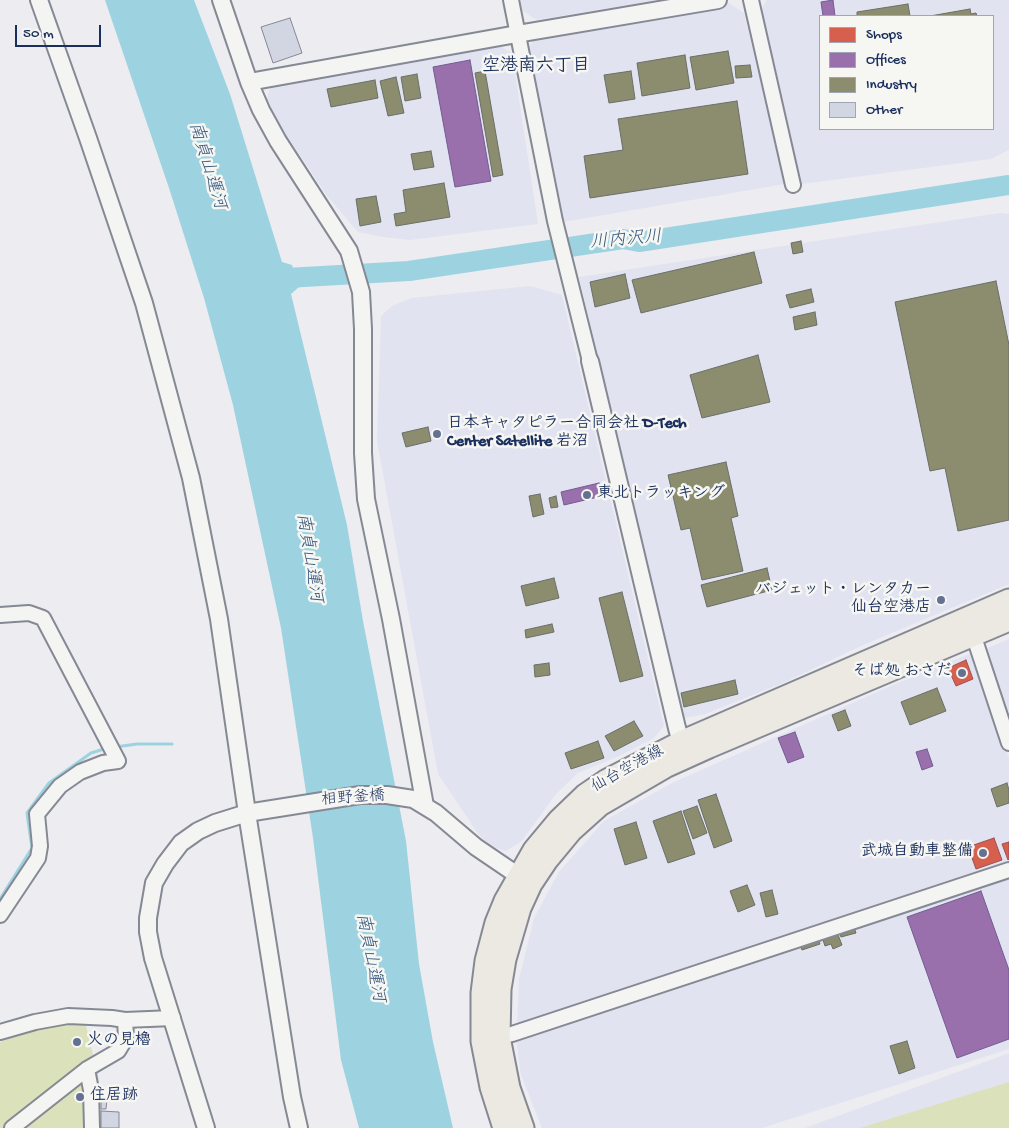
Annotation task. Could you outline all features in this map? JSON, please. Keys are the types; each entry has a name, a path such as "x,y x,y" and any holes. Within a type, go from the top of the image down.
{"main road":[{"name":"仙台空港線","path":"504,1128 491,1088 490,1039 505,960 520,908 525,880 547,860 572,830 600,805 643,779 683,750 971,627 1009,600"},
{"name":"仙台空港線","path":"971,627 1009,620"},
{"name":"仙台空港線","path":"490,1039 523,1128"}],"street":[{"path":"39,0 144,303 191,478 219,619 247,813 292,1097 300,1128"},
{"path":"222,0 249,82 261,110 278,141 350,251 361,292 364,329 363,454 366,499 391,619 419,803 447,821 476,847 525,880"},
{"path":"512,0 517,34 560,240 683,750"},
{"path":"249,82 718,0"},
{"path":"750,0 793,185"},
{"path":"0,614 29,613 43,618 118,761 103,763 80,772 60,786 37,814 40,846 38,858 0,915"},
{"path":"971,627 1009,743"},
{"name":"相野釜橋","path":"206,1128 153,958 148,932 148,918 154,884 165,864 181,843 198,831 215,823 247,813 360,795 387,794 419,803"},
{"path":"490,1039 1009,870"},
{"path":"0,1032 34,1022 68,1016 124,1020 173,1018"},
{"path":"12,1128 87,1069 118,1051 126,1038 127,1030 124,1020"},
{"path":"87,1069 91,1090 92,1128"}],"shaded area":[{"path":"519,0 657,0 537,20 521,10"},
{"path":"767,0 1009,0 1009,150 991,159 802,184 761,10"},
{"path":"729,3 744,13 785,184 563,222 527,52 535,36"},
{"path":"498,45 512,53 538,224 410,240 358,232 328,197 265,103 272,83"},
{"path":"1000,213 1009,214 1009,584 863,645 785,682 705,714 684,718 579,277"},
{"path":"530,286 562,295 664,726 654,738 619,756 578,773 556,794 522,841 506,851 490,846 479,835 438,774 377,441 381,316 392,306 412,298"},
{"path":"1009,639 1009,720 985,649"},
{"path":"974,652 1009,758 1009,865 517,1027 519,979 534,918 559,872 604,821 672,783 893,685"},
{"path":"1009,877 1009,1049 762,1128 542,1128 521,1075 516,1039"},
{"path":"1009,1053 1009,1128 805,1128 1001,1056"}],"green space":[{"path":"85,1022 98,1075 99,1128 0,1128 0,1042 39,1028"},
{"path":"1009,1082 1009,1128 860,1128"}],"water":[{"name":"南貞山運河","path":"105,0 194,0 230,94 282,262 292,265 299,287 291,294 347,525 363,621 406,841 419,964 433,1042 453,1128 359,1128 341,1060 313,838 281,628 233,405 204,298"}],"building: Shops":[{"path":"966,660 973,679 956,686 948,668"},
{"path":"994,838 1002,860 976,869 968,847"},
{"path":"1009,842 1009,859 1008,860 1002,844"}],"building: Offices":[{"path":"833,0 835,15 823,15 821,2"},
{"path":"470,60 491,181 455,187 433,67"},
{"path":"599,483 602,496 564,505 561,492"},
{"path":"795,732 804,757 788,763 778,738"},
{"path":"927,749 933,766 922,770 916,752"},
{"path":"981,891 1009,970 1009,1039 957,1058 907,917"}],"building: Industry":[{"path":"908,4 910,15 857,15 857,12"},
{"path":"970,9 971,14 976,13 977,15 936,15"},
{"path":"728,51 734,83 696,90 690,57"},
{"path":"685,55 690,88 642,96 637,63"},
{"path":"750,65 752,77 736,78 735,66"},
{"path":"485,71 503,175 493,177 475,73"},
{"path":"631,71 635,99 609,103 604,75"},
{"path":"417,74 421,98 405,101 401,77"},
{"path":"396,77 404,113 388,116 380,81"},
{"path":"375,80 378,98 331,107 327,89"},
{"path":"737,101 748,174 590,198 584,156 623,150 618,119"},
{"path":"431,151 434,167 414,170 411,154"},
{"path":"444,183 450,217 396,226 394,214 406,212 403,190"},
{"path":"376,196 381,222 360,226 356,199"},
{"path":"801,241 803,252 793,254 791,243"},
{"path":"754,252 762,283 641,313 632,280"},
{"path":"625,274 630,298 595,307 590,282"},
{"path":"996,281 1009,345 1009,520 958,531 945,468 930,471 895,302"},
{"path":"811,289 814,302 790,308 786,295"},
{"path":"815,312 817,325 795,330 793,317"},
{"path":"758,355 770,402 702,418 690,375"},
{"path":"428,427 431,441 406,447 402,433"},
{"path":"726,462 738,516 731,518 743,571 702,580 690,528 681,530 668,475"},
{"path":"540,494 544,514 533,517 529,496"},
{"path":"556,496 558,507 551,508 549,498"},
{"path":"767,568 772,590 707,607 701,585"},
{"path":"554,578 559,598 526,606 521,586"},
{"path":"622,592 643,676 620,682 599,598"},
{"path":"552,624 554,632 526,638 525,630"},
{"path":"549,663 550,675 535,677 534,665"},
{"path":"735,680 738,694 684,707 681,693"},
{"path":"937,688 946,711 910,725 901,702"},
{"path":"845,710 851,726 838,731 832,715"},
{"path":"634,721 643,736 614,751 605,736"},
{"path":"598,741 604,758 571,769 565,753"},
{"path":"1007,783 1009,803 997,807 991,789"},
{"path":"716,794 732,841 714,848 698,800"},
{"path":"697,806 707,833 693,839 683,811"},
{"path":"681,811 695,854 668,863 653,821"},
{"path":"636,822 647,858 625,865 614,829"},
{"path":"747,885 755,905 738,912 730,891"},
{"path":"772,890 778,914 766,917 760,893"},
{"path":"854,927 856,933 841,937 839,932"},
{"path":"837,932 842,945 833,949 831,944 825,946 822,937"},
{"path":"818,939 820,944 802,950 800,945"},
{"path":"907,1041 915,1068 899,1074 890,1046"}],"building: Other":[{"path":"290,18 302,53 273,63 261,27"},
{"path":"101,1099 107,1099 106,1109 101,1109"},
{"path":"101,1111 119,1112 119,1128 101,1128"}],"waterway":[{"name":"川内沢川","path":"269,279 409,271 623,239 639,242 1009,185"},
{"path":"115,747 137,744 172,744"},
{"path":"0,899 32,848 27,813 49,783 91,753 107,748"}],"place":[{"name":"日本キャタピラー合同会社 D-Tech Center Satellite 岩沼","path":"437,434"},
{"name":"東北トラッキング","path":"587,495"},
{"name":"バジェット・レンタカー 仙台空港店","path":"941,600"},
{"name":"そば処 おさだ","path":"962,673"},
{"name":"武城自動車整備","path":"983,853"},
{"name":"火の見櫓","path":"77,1042"},
{"name":"住居跡","path":"80,1097"}],"district":[{"name":"空港南六丁目","path":"536,67"}]}
